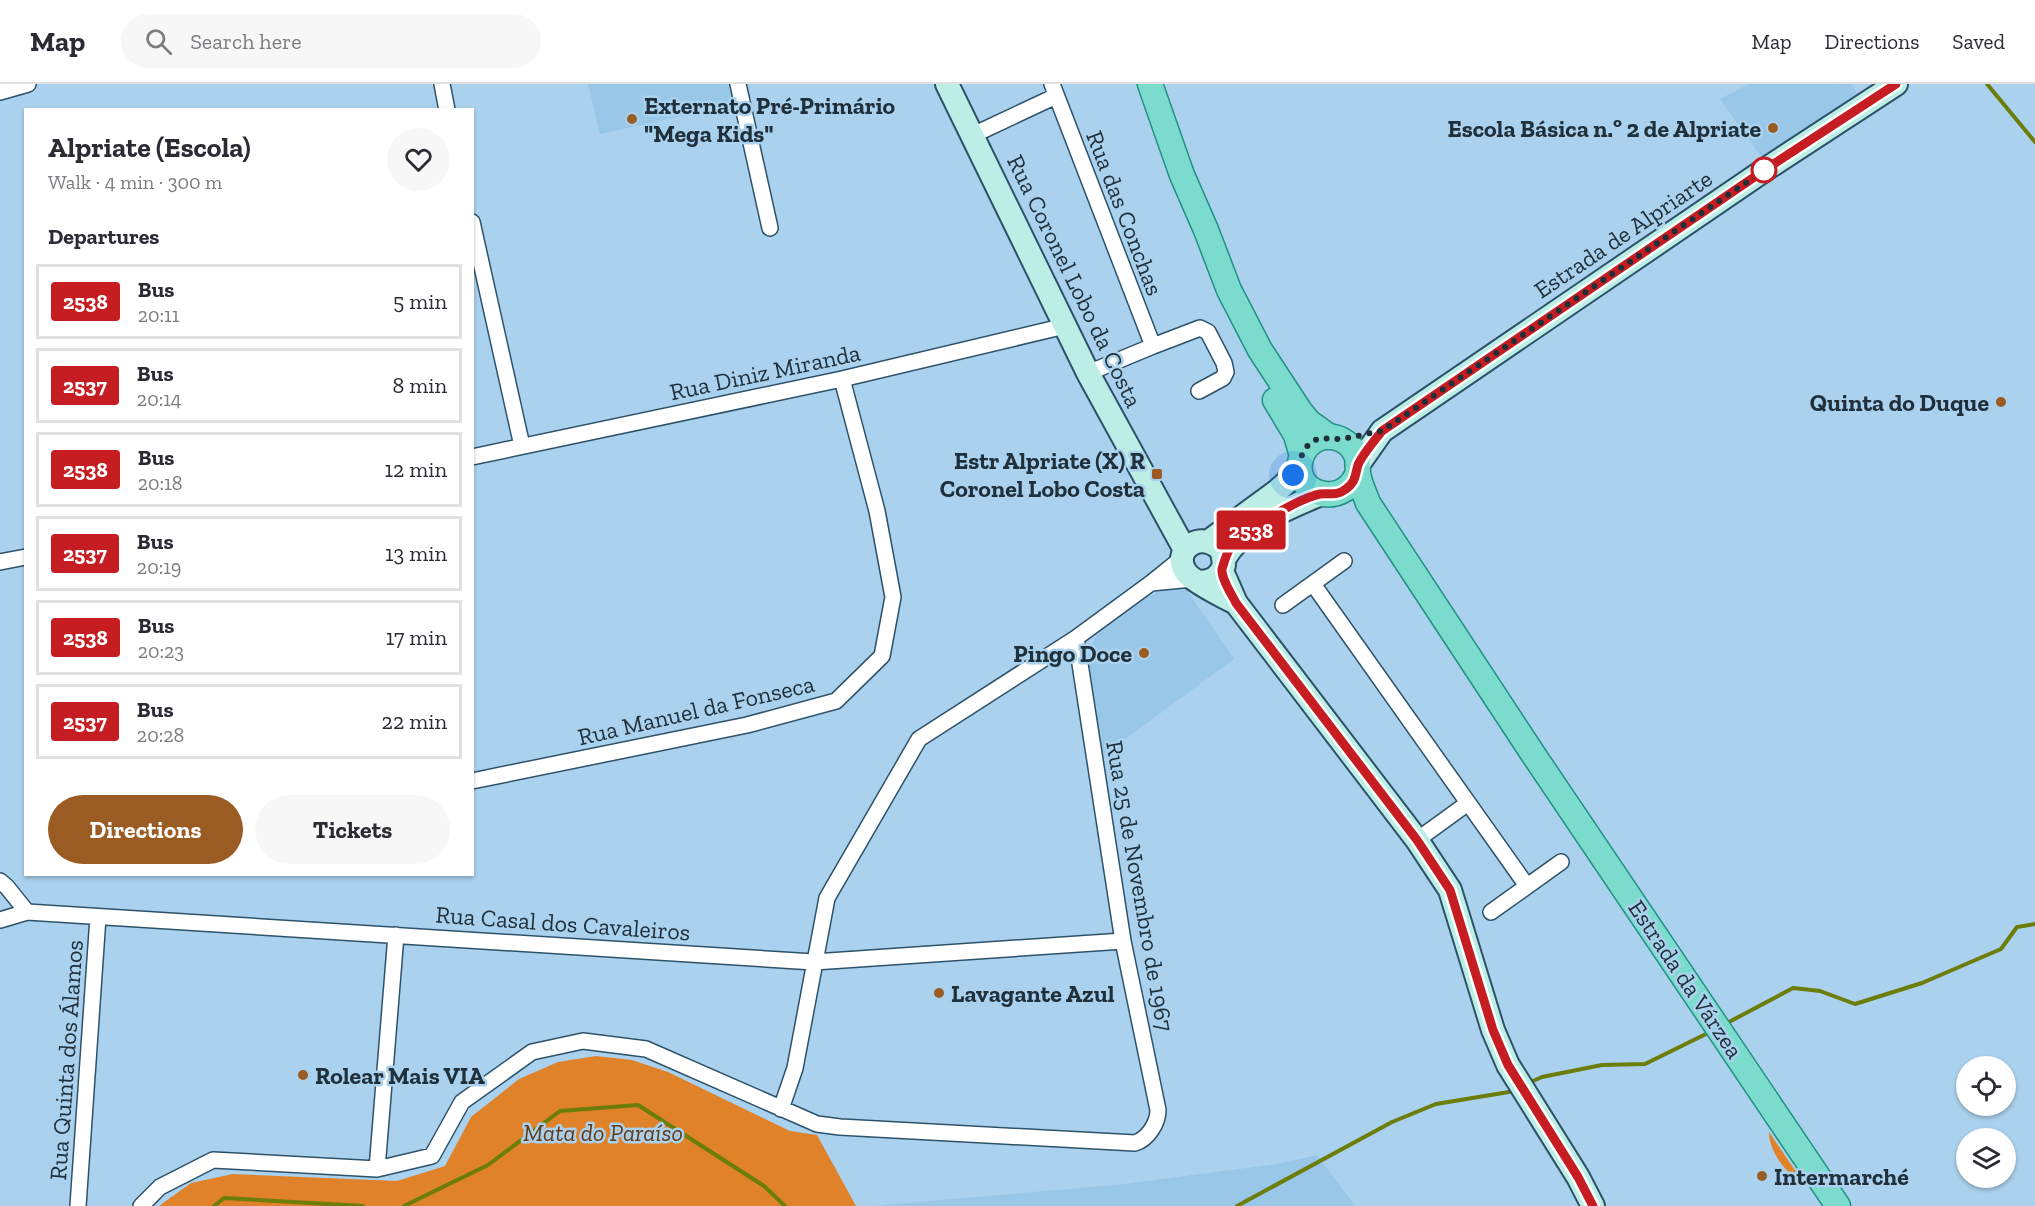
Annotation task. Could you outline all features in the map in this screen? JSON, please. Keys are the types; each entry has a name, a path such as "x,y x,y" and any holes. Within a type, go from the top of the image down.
{"main road":[{"name":"Estrada da Várzea","path":"1150,84 1182,175 1229,290 1260,350 1309,422 1334,438 1347,443 1354,451 1368,503 1838,1206"},
{"name":"Estrada da Várzea","path":"1182,175 1196,234 1227,316 1251,364 1296,435 1305,482 1312,490 1354,510 1533,753"},
{"path":"1301,461 1306,448 1312,442 1334,438"},
{"path":"1326,495 1341,493 1349,487 1358,469"}],"street":[{"path":"0,92 28,84"},
{"path":"442,84 447,108"},
{"path":"738,84 770,228"},
{"name":"Rua Coronel Lobo da Costa","path":"947,84 1088,373 1156,501 1195,547"},
{"name":"Estrada de Alpriarte","path":"1358,469 1382,431 1769,167 1896,84"},
{"name":"Rua das Conchas","path":"973,135 1054,90 1153,346"},
{"path":"474,231 522,446"},
{"name":"Rua Diniz Miranda","path":"474,457 842,379 1065,326"},
{"path":"1088,373 1200,328 1208,332 1224,363 1226,372 1223,378 1199,391"},
{"name":"Rua Manuel da Fonseca","path":"474,781 747,725 837,700 882,656 892,597 877,511 842,379"},
{"name":"Estrada de Alpriarte","path":"1334,438 1382,431"},
{"path":"141,1206 160,1187 213,1160 377,1169 432,1156 462,1102 531,1053 583,1041 646,1049 780,1109 795,1068 826,898 919,739 1076,638 1151,584 1195,547 1277,491 1286,483 1301,461"},
{"path":"1151,584 1195,580 1207,582 1216,578 1231,548 1255,526 1284,510 1326,495"},
{"path":"1195,547 1222,551 1223,565 1236,603 1417,840 1450,890 1493,1030 1508,1065 1578,1177 1593,1206"},
{"path":"1195,547 1184,570 1195,580 1236,603"},
{"path":"0,562 24,556"},
{"path":"1283,605 1344,561"},
{"path":"1313,584 1527,886"},
{"name":"Rua 25 de Novembro de 1967","path":"780,1109 817,1124 840,1127 1135,1143 1145,1138 1156,1122 1158,1110 1123,941 1076,638"},
{"path":"1417,840 1468,803"},
{"path":"1491,912 1561,862"},
{"path":"0,881 27,912"},
{"name":"Rua Casal dos Cavaleiros","path":"0,920 27,912 814,962 1123,941"},
{"name":"Rua Quinta dos Álamos","path":"78,1206 98,917"},
{"path":"377,1169 396,935"}],"shaded area":[{"name":"Externato Pré-Primário \"Mega Kids\"","path":"588,84 730,84 734,104 600,134"},
{"name":"Escola Básica n.º 2 de Alpriate","path":"1749,84 1851,84 1858,95 1761,156 1720,99"},
{"path":"1173,586 1186,589 1234,659 1102,756 1088,655 1092,645 1097,634 1142,599"},
{"path":"1317,1155 1355,1206 872,1206 1116,1185 1277,1164"}],"green space":[{"name":"Mata do Paraíso","path":"596,1056 632,1060 668,1072 790,1131 817,1135 856,1206 159,1206 191,1183 233,1174 397,1181 445,1166 471,1117 519,1079 558,1062"},
{"path":"1769,1132 1801,1179 1789,1172 1774,1153"}],"waterway":[{"path":"1987,84 2035,142"},
{"path":"1729,1022 1793,988 1820,991 1855,1004 1922,983 2001,949 2017,927 2035,924"},
{"path":"1533,1081 1542,1077 1602,1065 1645,1064 1708,1033"},
{"path":"1237,1206 1392,1122 1436,1104 1515,1091"},
{"path":"404,1206 488,1165 560,1111 638,1105 764,1186 785,1206"},
{"path":"214,1206 224,1198 363,1206"}],"bus line":[{"name":"2538","path":"1593,1206 1578,1177 1508,1065 1493,1030 1450,890 1417,840 1236,603 1222,571 1224,559 1231,548 1255,526 1321,494 1341,493 1354,481 1358,465 1382,431 1769,167 1896,84"}],"place":[{"name":"Externato Pré-Primário \"Mega Kids\"","path":"632,119"},
{"name":"Escola Básica n.º 2 de Alpriate","path":"1773,128"},
{"name":"Quinta do Duque","path":"2001,402"},
{"name":"Estr Alpriate (X) R Coronel Lobo Costa","path":"1157,474"},
{"name":"Pingo Doce","path":"1144,653"},
{"name":"Lavagante Azul","path":"939,993"},
{"name":"Rolear Mais VIA","path":"303,1075"},
{"name":"Intermarché","path":"1762,1176"}],"route":[{"path":"1293,475 1300,465 1306,448 1312,442 1321,438 1339,439 1382,431 1769,167 1764,170"}]}
